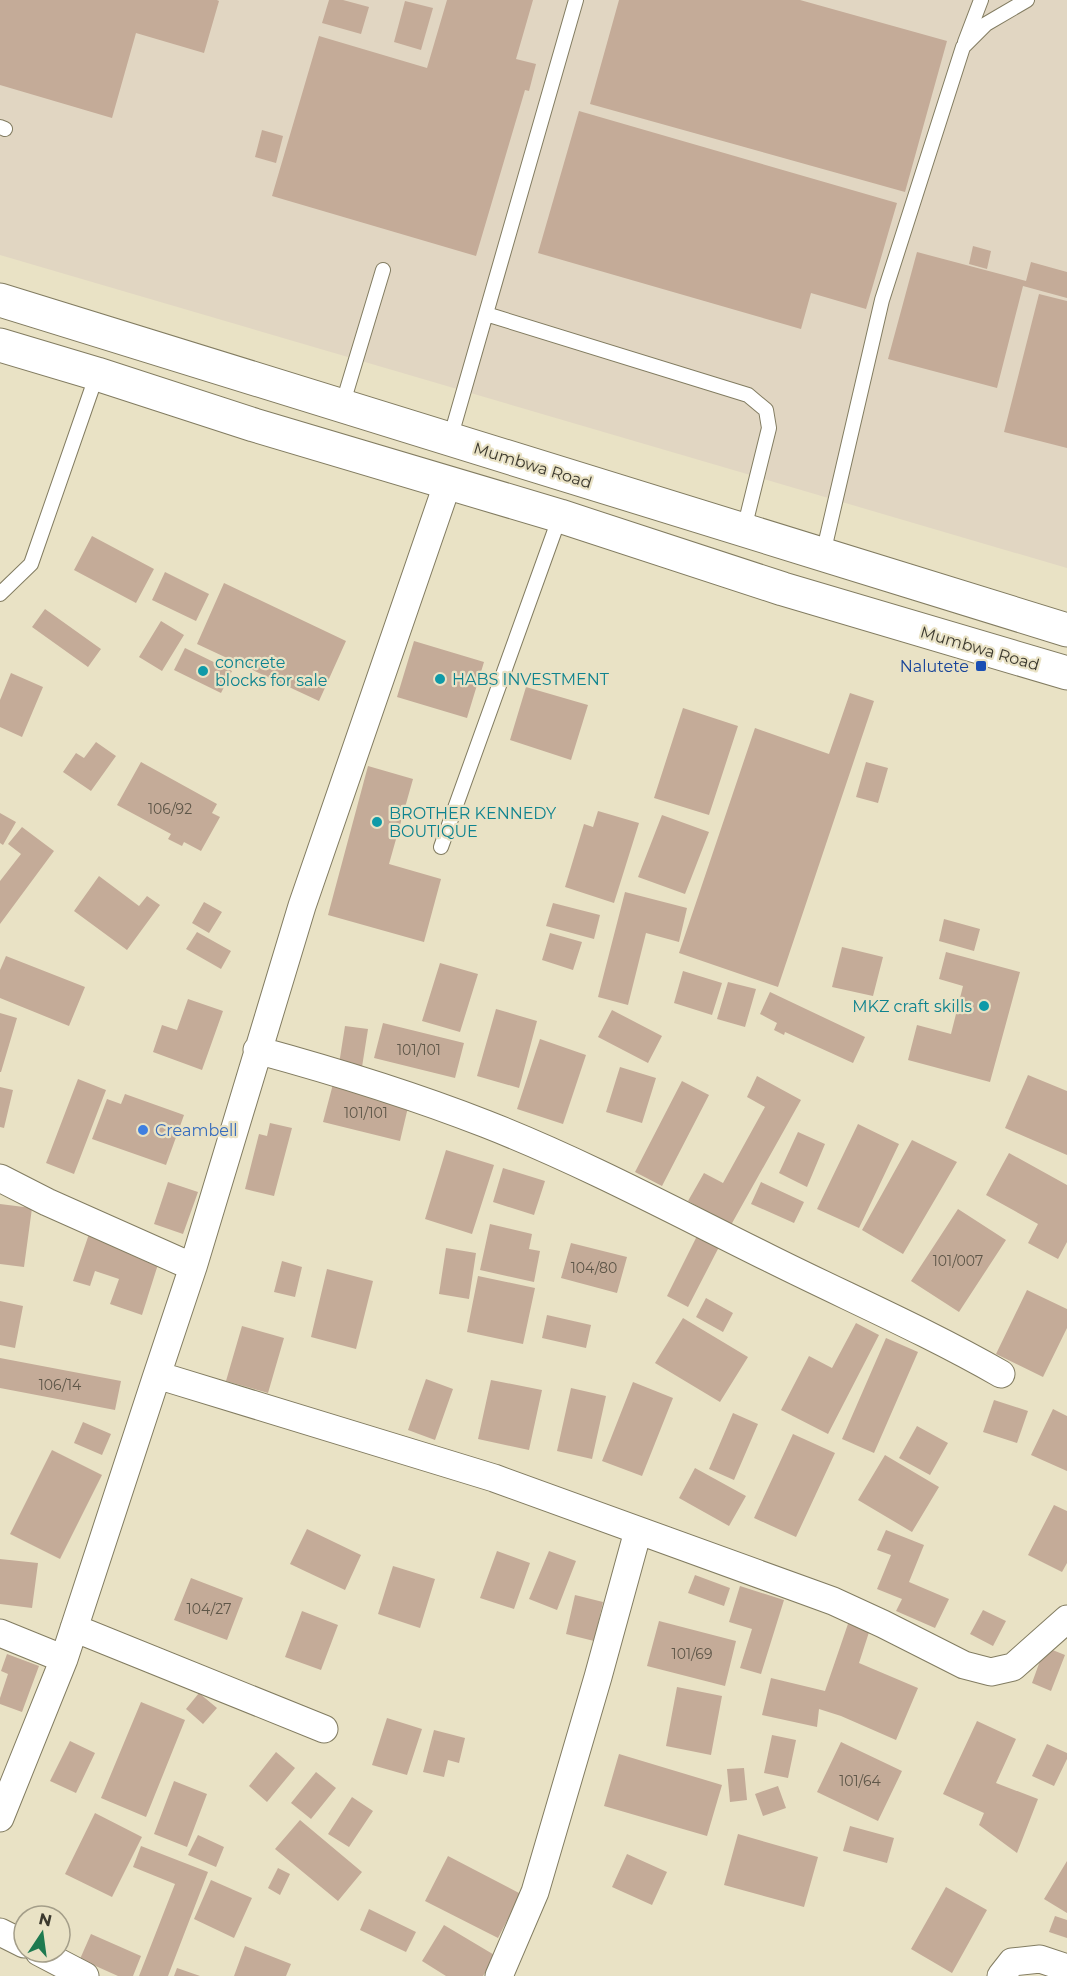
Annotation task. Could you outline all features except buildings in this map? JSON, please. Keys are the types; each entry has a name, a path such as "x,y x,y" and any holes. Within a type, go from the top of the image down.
{"main road":[{"name":"Mumbwa Road","path":"0,300 1067,630"},
{"path":"15,349 43,314"},
{"name":"Mumbwa Road","path":"15,349 254,425 560,516 783,589 1067,673"}],"street":[{"path":"0,1818 64,1659 193,1267 257,1050 306,895 448,482"},
{"path":"257,1050 330,1070 508,1134 594,1171 951,1346 1000,1374"},
{"path":"0,1178 47,1202 193,1267"},
{"path":"157,1376 494,1478 833,1601 964,1665 991,1672 1013,1667 1067,1619"},
{"path":"499,1976 535,1892 638,1531"},
{"path":"74,1628 324,1729"},
{"path":"0,1633 64,1659"},
{"path":"1001,1976 1012,1962 1040,1959 1067,1968"},
{"path":"62,1964 85,1976"}],"lane":[{"path":"450,439 576,0"},
{"path":"823,554 882,300 963,47 981,0"},
{"path":"963,47 986,24 1028,0"},
{"path":"342,406 382,270"},
{"path":"486,314 748,395 766,410 769,428 744,529"},
{"path":"0,594 31,564 97,374"},
{"path":"441,847 560,516"}],"shaded area":[{"path":"0,0 1067,0 1067,568 0,255"}],"place":[{"name":"Nalutete","path":"981,666"},
{"name":"concrete blocks for sale","path":"203,671"},
{"name":"HABS INVESTMENT","path":"440,679"},
{"name":"BROTHER KENNEDY BOUTIQUE","path":"377,822"},
{"name":"MKZ craft skills","path":"984,1006"},
{"name":"Creambell","path":"143,1130"}]}
